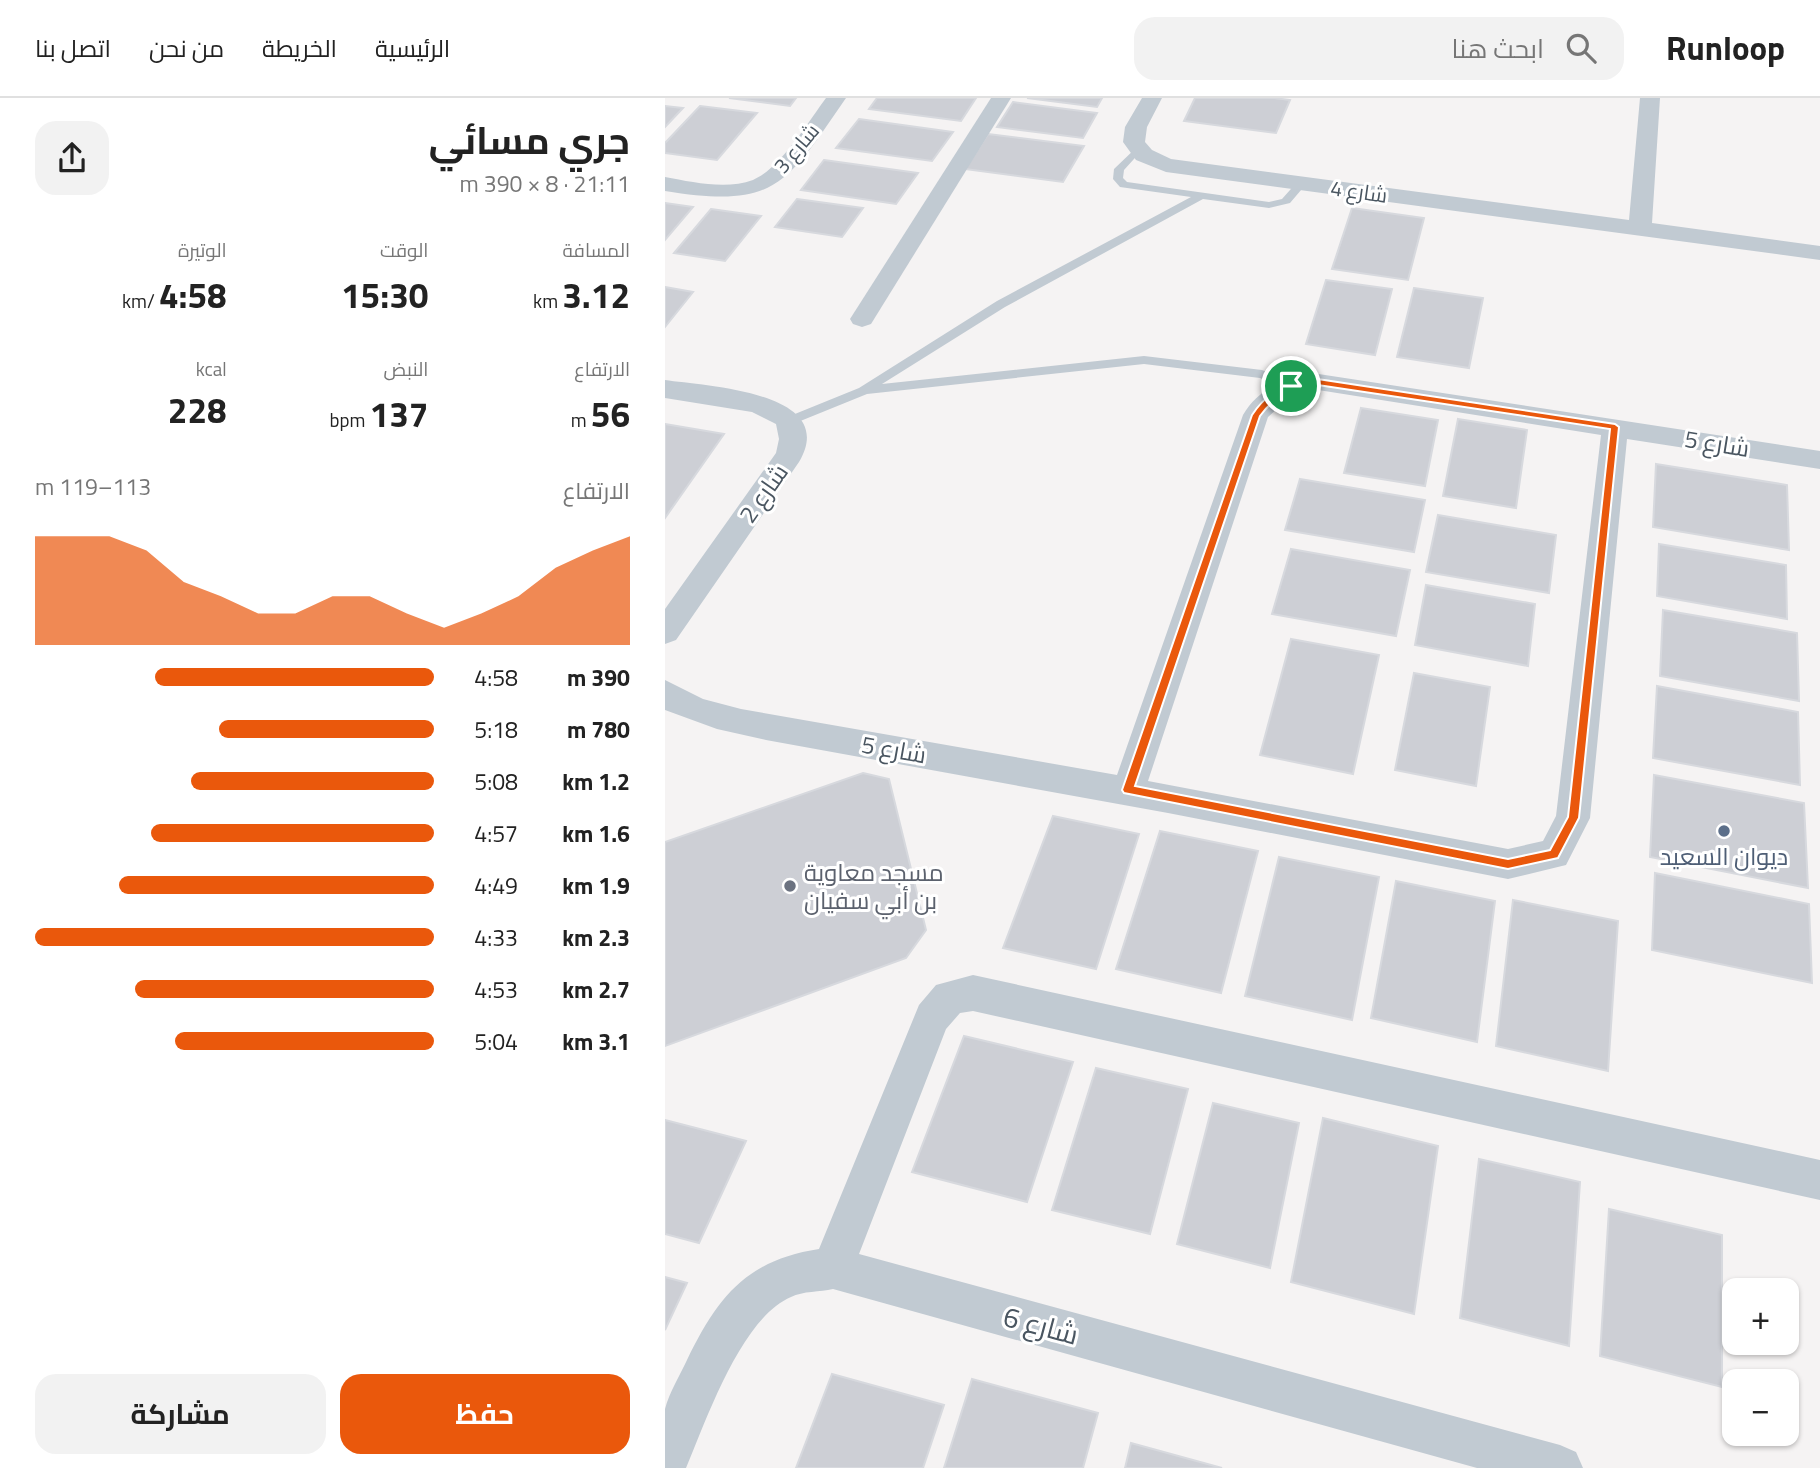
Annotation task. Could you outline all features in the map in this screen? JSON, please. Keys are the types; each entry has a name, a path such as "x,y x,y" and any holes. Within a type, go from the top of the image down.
{"street":[{"name":"شارع 3","path":"665,184 712,191 738,190 763,184 777,174 836,98"},
{"path":"862,319 1001,98"},
{"path":"1138,149 1134,135 1152,98"},
{"path":"1640,229 1650,98"},
{"name":"شارع 4","path":"1138,149 1154,161 1166,165 1820,253"},
{"name":"شارع 5","path":"1128,790 1256,415 1267,399 1291,386 1311,381 1820,460"},
{"path":"665,389 768,406 789,421"},
{"name":"شارع 2","path":"665,632 789,455 794,443 789,421"},
{"name":"شارع 5","path":"666,696 706,712 749,724 1128,790 1508,864 1554,854 1573,818 1615,427"},
{"path":"833,1268 932,1018 949,998 973,993 1820,1181"},
{"name":"شارع 6","path":"665,1464 708,1365 739,1312 777,1280 833,1268 1514,1462 1560,1468"}],"lane":[{"path":"1138,149 1119,169 1120,182 1269,205 1286,201 1302,183"},
{"path":"789,421 863,391 1001,304 1201,196"},
{"path":"863,391 1144,360 1262,374 1291,386"}],"building":[{"path":"729,98 796,98 790,106"},
{"path":"877,98 976,98 961,121 869,109"},
{"path":"1027,98 1102,98 1097,107"},
{"path":"1195,98 1290,100 1276,133 1184,121"},
{"path":"1013,102 1097,113 1083,138 997,127"},
{"path":"665,106 683,108 665,127"},
{"path":"700,106 757,113 717,160 665,153 665,143"},
{"path":"859,119 953,132 932,161 836,148"},
{"path":"988,134 1084,146 1063,182 965,169"},
{"path":"824,160 918,173 896,204 801,190"},
{"path":"797,199 863,208 842,237 775,227"},
{"path":"665,203 693,207 665,240"},
{"path":"1352,208 1424,218 1408,280 1332,269"},
{"path":"711,209 761,216 725,261 674,253"},
{"path":"1326,280 1392,289 1375,355 1306,344"},
{"path":"665,287 693,292 665,327"},
{"path":"1414,288 1483,298 1469,368 1397,357"},
{"path":"1361,408 1438,420 1425,486 1344,473"},
{"path":"1458,419 1527,430 1516,508 1443,496"},
{"path":"665,424 724,434 665,518"},
{"path":"1656,464 1787,485 1789,550 1653,527"},
{"path":"1300,479 1425,500 1414,552 1285,530"},
{"path":"1438,515 1556,535 1549,593 1426,572"},
{"path":"1659,544 1786,565 1787,619 1657,596"},
{"path":"1291,549 1410,570 1396,636 1272,614"},
{"path":"1426,585 1535,604 1528,666 1415,645"},
{"path":"1663,610 1797,633 1799,701 1660,676"},
{"path":"1291,639 1379,655 1353,774 1260,755"},
{"path":"1414,673 1490,687 1476,786 1395,770"},
{"path":"1657,686 1798,712 1800,785 1653,758"},
{"name":"مسجد معاوية بن أبي سفيان","path":"863,773 889,779 926,930 906,958 665,1046 665,842"},
{"path":"1654,775 1804,803 1808,888 1650,857"},
{"path":"1053,816 1139,834 1096,969 1003,948"},
{"path":"1160,831 1258,851 1221,993 1116,969"},
{"path":"1279,857 1379,877 1352,1020 1245,996"},
{"path":"1655,873 1809,904 1812,983 1652,950"},
{"path":"1396,881 1495,901 1477,1042 1371,1018"},
{"path":"1513,900 1618,921 1608,1071 1496,1046"},
{"path":"964,1036 1073,1062 1027,1202 912,1172"},
{"path":"1096,1068 1188,1089 1150,1234 1052,1210"},
{"path":"1213,1103 1299,1123 1270,1268 1177,1244"},
{"path":"1323,1118 1438,1146 1414,1314 1291,1282"},
{"path":"665,1120 746,1141 699,1243 665,1234"},
{"path":"1479,1159 1580,1182 1569,1346 1460,1318"},
{"path":"1609,1209 1722,1235 1722,1387 1600,1356"},
{"path":"665,1277 687,1283 665,1330"},
{"path":"832,1374 944,1405 923,1468 796,1468"},
{"path":"972,1379 1098,1413 1083,1468 944,1468"},
{"path":"1131,1443 1222,1468 1125,1468"}],"place":[{"name":"ديوان السعيد","path":"1724,831"},
{"name":"مسجد معاوية بن أبي سفيان","path":"790,886"}],"route":[{"path":"1311,381 1615,427 1573,818 1554,854 1508,864 1128,790 1256,415 1267,399 1291,386 1311,381"}]}
